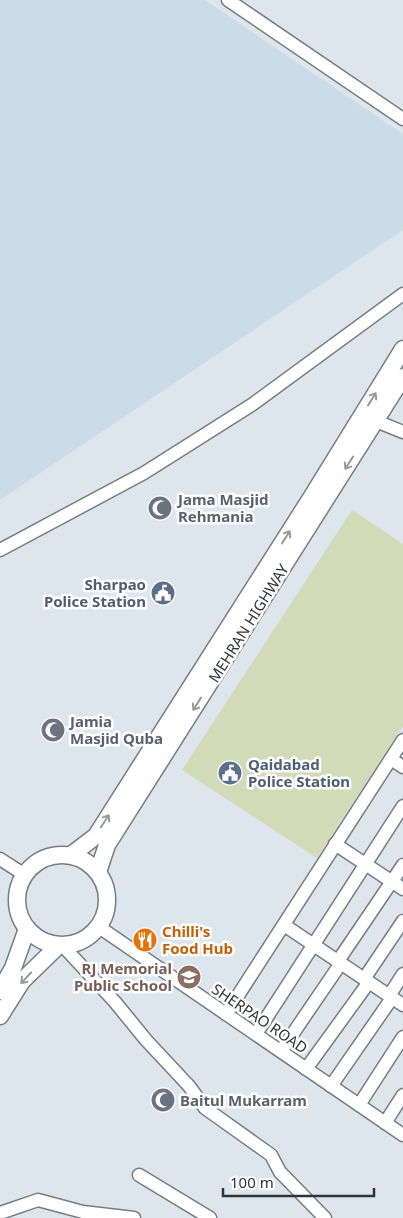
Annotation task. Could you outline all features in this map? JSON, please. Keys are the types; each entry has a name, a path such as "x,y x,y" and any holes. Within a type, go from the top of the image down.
{"main road":[{"path":"71,855 96,836 311,498 403,349"},
{"name":"MEHRAN HIGHWAY","path":"98,872 107,845 403,377"},
{"path":"71,855 86,861 98,872 107,890 107,909 99,927 90,937 77,944 61,946 47,944 32,935 18,910 19,886 25,874 45,858 71,855"},
{"path":"0,991 13,968 28,929"},
{"path":"0,1016 22,981 61,946"}],"street":[{"path":"228,0 403,119"},
{"path":"0,550 144,473 253,404 403,294"},
{"path":"376,420 403,432"},
{"path":"226,1014 403,740"},
{"path":"391,759 403,767"},
{"path":"256,1034 403,806"},
{"path":"336,844 398,885"},
{"path":"0,859 25,874"},
{"path":"281,1051 340,962 398,885 403,865"},
{"path":"306,1069 403,921"},
{"path":"284,925 395,1000"},
{"name":"SHERPAO ROAD","path":"99,927 403,1135"},
{"path":"61,946 115,1002 206,1108 271,1155 280,1172 325,1218"},
{"path":"331,1086 395,1000 403,974"},
{"path":"359,1104 403,1037"},
{"path":"385,1123 403,1095"},
{"path":"139,1175 210,1218"},
{"path":"0,1213 38,1200 83,1212 134,1218"}],"shaded area":[{"path":"0,0 205,0 403,134 403,230 0,500"}],"green space":[{"path":"352,510 403,544 403,726 317,858 182,770"}],"place":[{"name":"Jama Masjid Rehmania","path":"160,508"},
{"name":"Sharpao Police Station","path":"163,593"},
{"name":"Jamia Masjid Quba","path":"53,730"},
{"name":"Qaidabad Police Station","path":"230,773"},
{"name":"Chilli's Food Hub","path":"145,940"},
{"name":"RJ Memorial Public School","path":"189,977"},
{"name":"Baitul Mukarram","path":"163,1100"}]}
